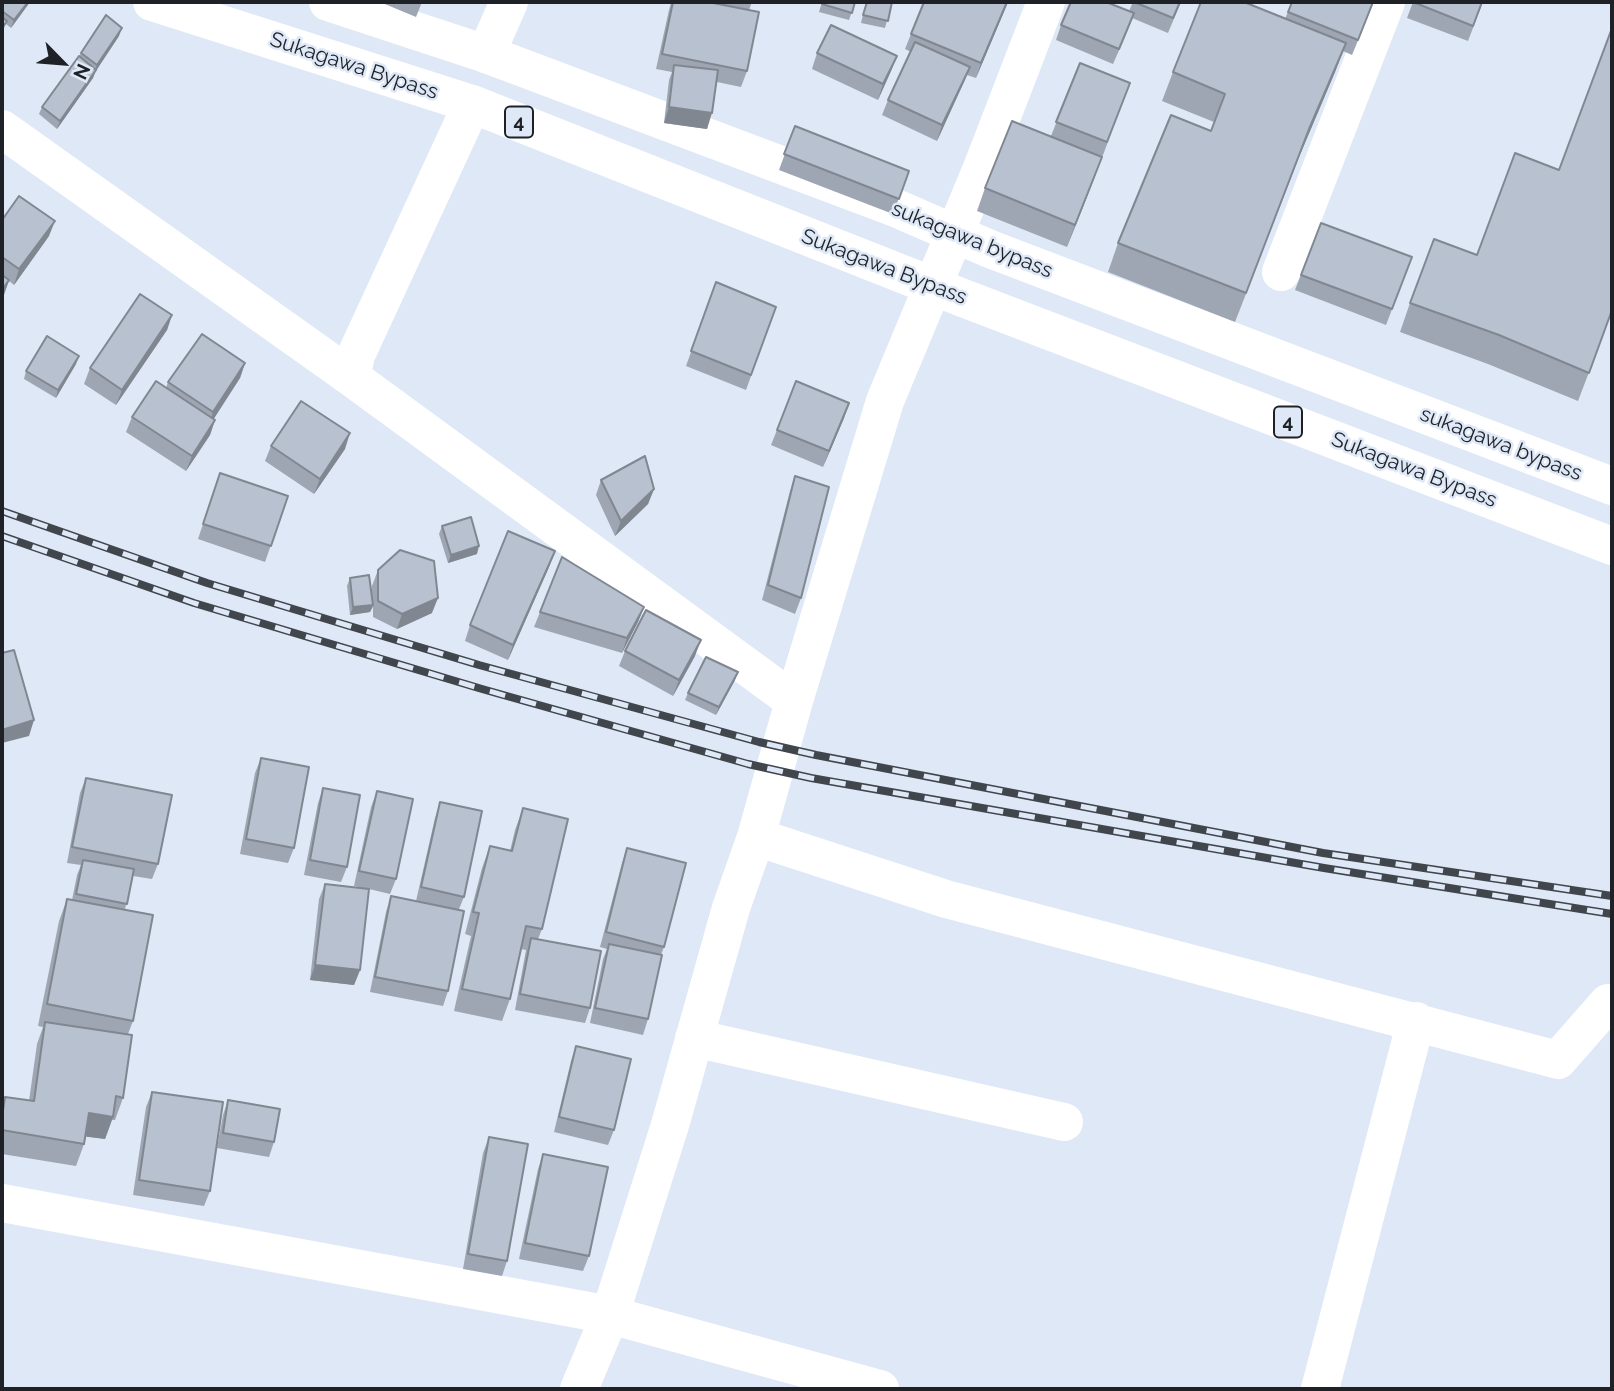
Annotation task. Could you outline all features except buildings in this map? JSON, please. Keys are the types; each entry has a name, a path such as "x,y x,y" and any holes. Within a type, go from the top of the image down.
{"main road":[{"name":"Sukagawa Bypass","path":"152,2 472,104 963,298 1612,546"},
{"name":"sukagawa bypass","path":"328,2 486,54 898,209 990,248 1612,486"},
{"path":"486,54 509,2"},
{"path":"579,1389 610,1315 670,1125 731,908 756,837 794,701 885,401 982,168 1046,2"},
{"path":"1281,272 1386,2"},
{"path":"351,377 356,355 472,104"},
{"path":"2,129 351,377 794,701"},
{"path":"756,837 946,899 1558,1059 1608,1003 1612,1004"},
{"path":"1320,1389 1416,1021"},
{"path":"694,1038 1064,1122"},
{"path":"2,1203 610,1315 880,1389"}],"railway":[{"path":"2,511 207,583 479,665 759,742 1323,853 1612,896"},
{"path":"2,536 194,603 482,689 748,764 811,778 1324,868 1612,914"}]}
